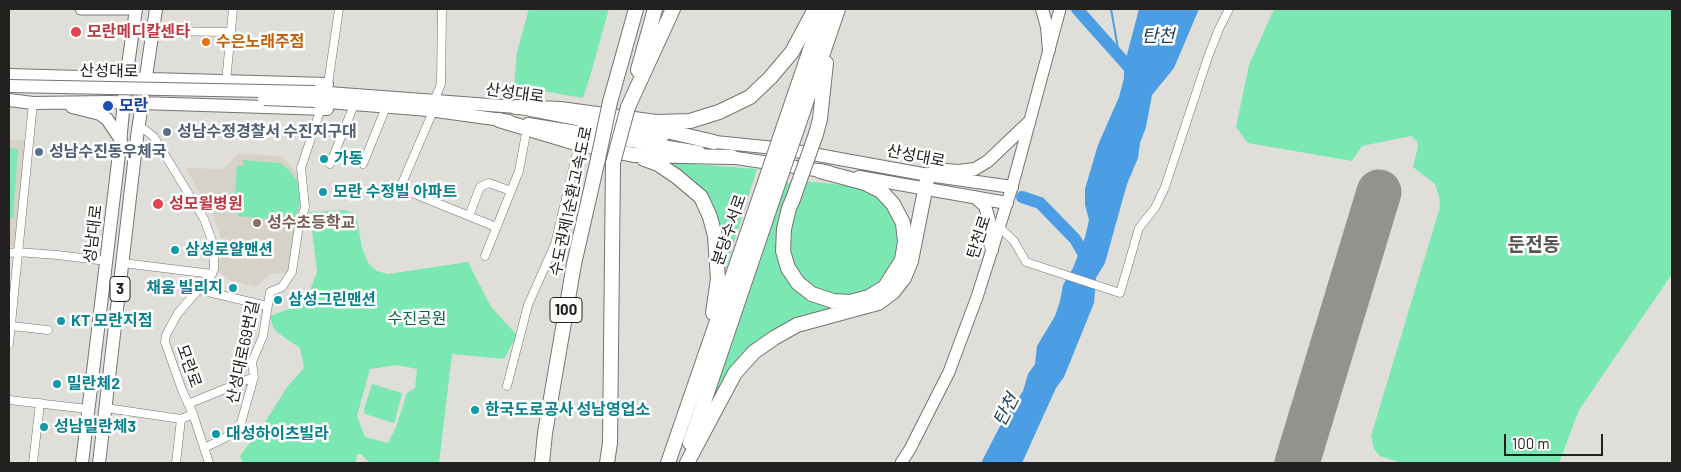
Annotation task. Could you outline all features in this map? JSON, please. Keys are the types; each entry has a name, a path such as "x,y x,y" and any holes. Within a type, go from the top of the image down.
{"highway":[{"name":"수도권제1순환고속도로","path":"542,463 545,433 574,264 610,102 636,9"},
{"name":"수도권제1순환고속도로","path":"607,463 610,443 613,163 655,9"},
{"path":"628,107 673,9"},
{"path":"516,107 560,109 656,122 690,121 719,112 750,96 770,78 792,52 815,9"},
{"name":"분당수서로","path":"668,463 708,348 789,131 824,9"},
{"name":"분당수서로","path":"789,131 838,9"},
{"path":"820,171 865,183 881,191 893,204 903,223 905,242 902,260 885,287 870,296 850,302 833,301 812,294 798,283 788,268 784,251 784,229 789,208 794,199 820,119 830,32"},
{"path":"610,117 714,142"},
{"path":"499,120 580,144 634,155 658,164 676,176 700,197 710,217 715,236 718,279 708,348"},
{"path":"634,155 732,158"},
{"path":"686,463 735,373 754,352 796,325 878,303 893,292 904,278 911,261 926,182"},
{"name":"분당수서로","path":"686,463 771,183"}],"main road":[{"path":"81,9 136,9"},
{"name":"성남대로","path":"82,463 121,140 126,79 136,9"},
{"name":"성남대로","path":"99,463 140,114 156,9"},
{"path":"1042,9 1047,27 1049,50"},
{"name":"탄천로","path":"900,463 910,449 949,372 977,297 1012,187 1060,9"},
{"path":"9,75 328,84 365,88 434,101"},
{"name":"산성대로","path":"9,86 317,100 429,110 583,132 820,171 926,182 1012,187"},
{"name":"산성대로","path":"9,91 317,100 434,101 516,107 668,137 785,149 897,169 926,182 975,197 1007,203"},
{"path":"9,100 33,103 124,102 140,114 317,100 352,110 499,120"},
{"path":"62,102 71,107 100,114 107,119 121,140"},
{"path":"897,169 958,171 975,169 988,161 1029,122"},
{"path":"975,197 985,206 989,220 989,239 992,250"}],"street":[{"path":"226,82 234,9"},
{"path":"328,84 339,9"},
{"path":"434,101 441,84 442,9"},
{"path":"999,227 1014,241 1026,262 1120,293 1139,228 1155,208 1165,187 1208,57 1219,28 1230,9"},
{"path":"153,31 230,32"},
{"name":"산성대로69번길","path":"204,448 226,438 241,423 254,377 252,362 264,336 270,292 282,287 292,272 298,232 306,207 301,168 317,100"},
{"path":"9,344 33,103"},
{"path":"330,164 352,110"},
{"path":"363,164 384,112"},
{"path":"123,263 212,274 214,269 214,246 204,219 140,114"},
{"path":"431,116 400,188 496,227"},
{"path":"485,256 519,171 527,128"},
{"path":"507,386 528,305 555,244 580,144"},
{"path":"469,216 480,186 489,182 511,191"},
{"path":"9,253 18,252 107,261"},
{"name":"모란로","path":"209,463 193,414 166,348 166,335 178,313 212,274"},
{"path":"200,290 267,306"},
{"path":"11,326 48,330"},
{"name":"모란로","path":"188,404 254,377"},
{"path":"9,400 88,409"},
{"path":"33,463 40,403"},
{"path":"106,408 182,419 193,414"},
{"path":"176,463 182,419"}],"shaded area":[{"path":"9,140 27,140 14,247 9,248"},
{"name":"성수초등학교","path":"238,154 281,156 299,175 304,206 295,230 288,273 269,274 256,287 229,280 218,271 223,246 214,216 185,168 224,169"}],"green space":[{"path":"529,9 609,9 583,98 514,86 517,52"},
{"path":"1274,9 1672,9 1672,274 1579,410 1559,463 1402,463 1380,456 1374,449 1371,436 1440,207 1439,196 1435,184 1413,167 1418,146 1417,141 1411,136 1362,146 1352,161 1248,143 1236,127 1249,65"},
{"path":"9,148 18,149 13,218 9,218"},
{"path":"243,160 280,163 289,170 298,182 301,198 295,222 238,216 239,205 234,204 237,165 243,166"},
{"path":"670,162 757,169 724,274 703,194 683,172"},
{"path":"805,181 864,187 880,199 895,219 899,237 897,258 884,282 851,297 835,297 815,290 802,280 791,263 788,242 794,209"},
{"path":"785,182 791,183 777,247 783,274 797,292 832,309 734,365 708,405"},
{"name":"수진공원","path":"345,210 356,214 362,248 369,264 377,271 388,274 468,262 491,307 517,335 504,359 452,354 439,463 370,463 361,454 357,454 356,463 243,463 240,456 264,424 287,387 304,368 300,348 278,333 273,327 270,316 305,303 317,272 310,212","holes":["397,365 417,369 415,388 407,393 396,427 388,443 365,437 357,416 370,369"]},
{"path":"372,384 402,393 393,423 365,414 364,409"}],"water":[{"name":"탄천","path":"1139,9 1199,9 1174,68 1152,95 1138,158 1127,184 1105,263 1096,278 1094,303 1064,377 1056,388 1022,463 981,463 999,428 1023,391 1028,374 1035,364 1037,346 1055,316 1063,285 1073,268 1085,237 1089,220 1085,205 1085,189 1098,145 1119,97 1124,78 1124,66"}],"waterway":[{"path":"1077,9 1135,74"},
{"path":"1111,9 1119,54"},
{"path":"1022,197 1040,203 1075,239 1086,258"}],"runway":[{"path":"1297,463 1379,192"}],"place":[{"name":"모란메디칼센타","path":"76,32"},
{"name":"수은노래주점","path":"206,42"},
{"name":"모란","path":"108,106"},
{"name":"성남수정경찰서 수진지구대","path":"167,132"},
{"name":"성남수진동우체국","path":"39,152"},
{"name":"가동","path":"324,159"},
{"name":"모란 수정빌 아파트","path":"323,192"},
{"name":"성모윌병원","path":"158,204"},
{"name":"성수초등학교","path":"257,223"},
{"name":"삼성로얄맨션","path":"175,250"},
{"name":"채움 빌리지","path":"233,288"},
{"name":"삼성그린맨션","path":"278,300"},
{"name":"KT 모란지점","path":"61,321"},
{"name":"밀란체2","path":"57,384"},
{"name":"한국도로공사 성남영업소","path":"475,410"},
{"name":"성남밀란체3","path":"44,427"},
{"name":"대성하이츠빌라","path":"216,434"}],"district":[{"name":"둔전동","path":"1534,245"}]}
